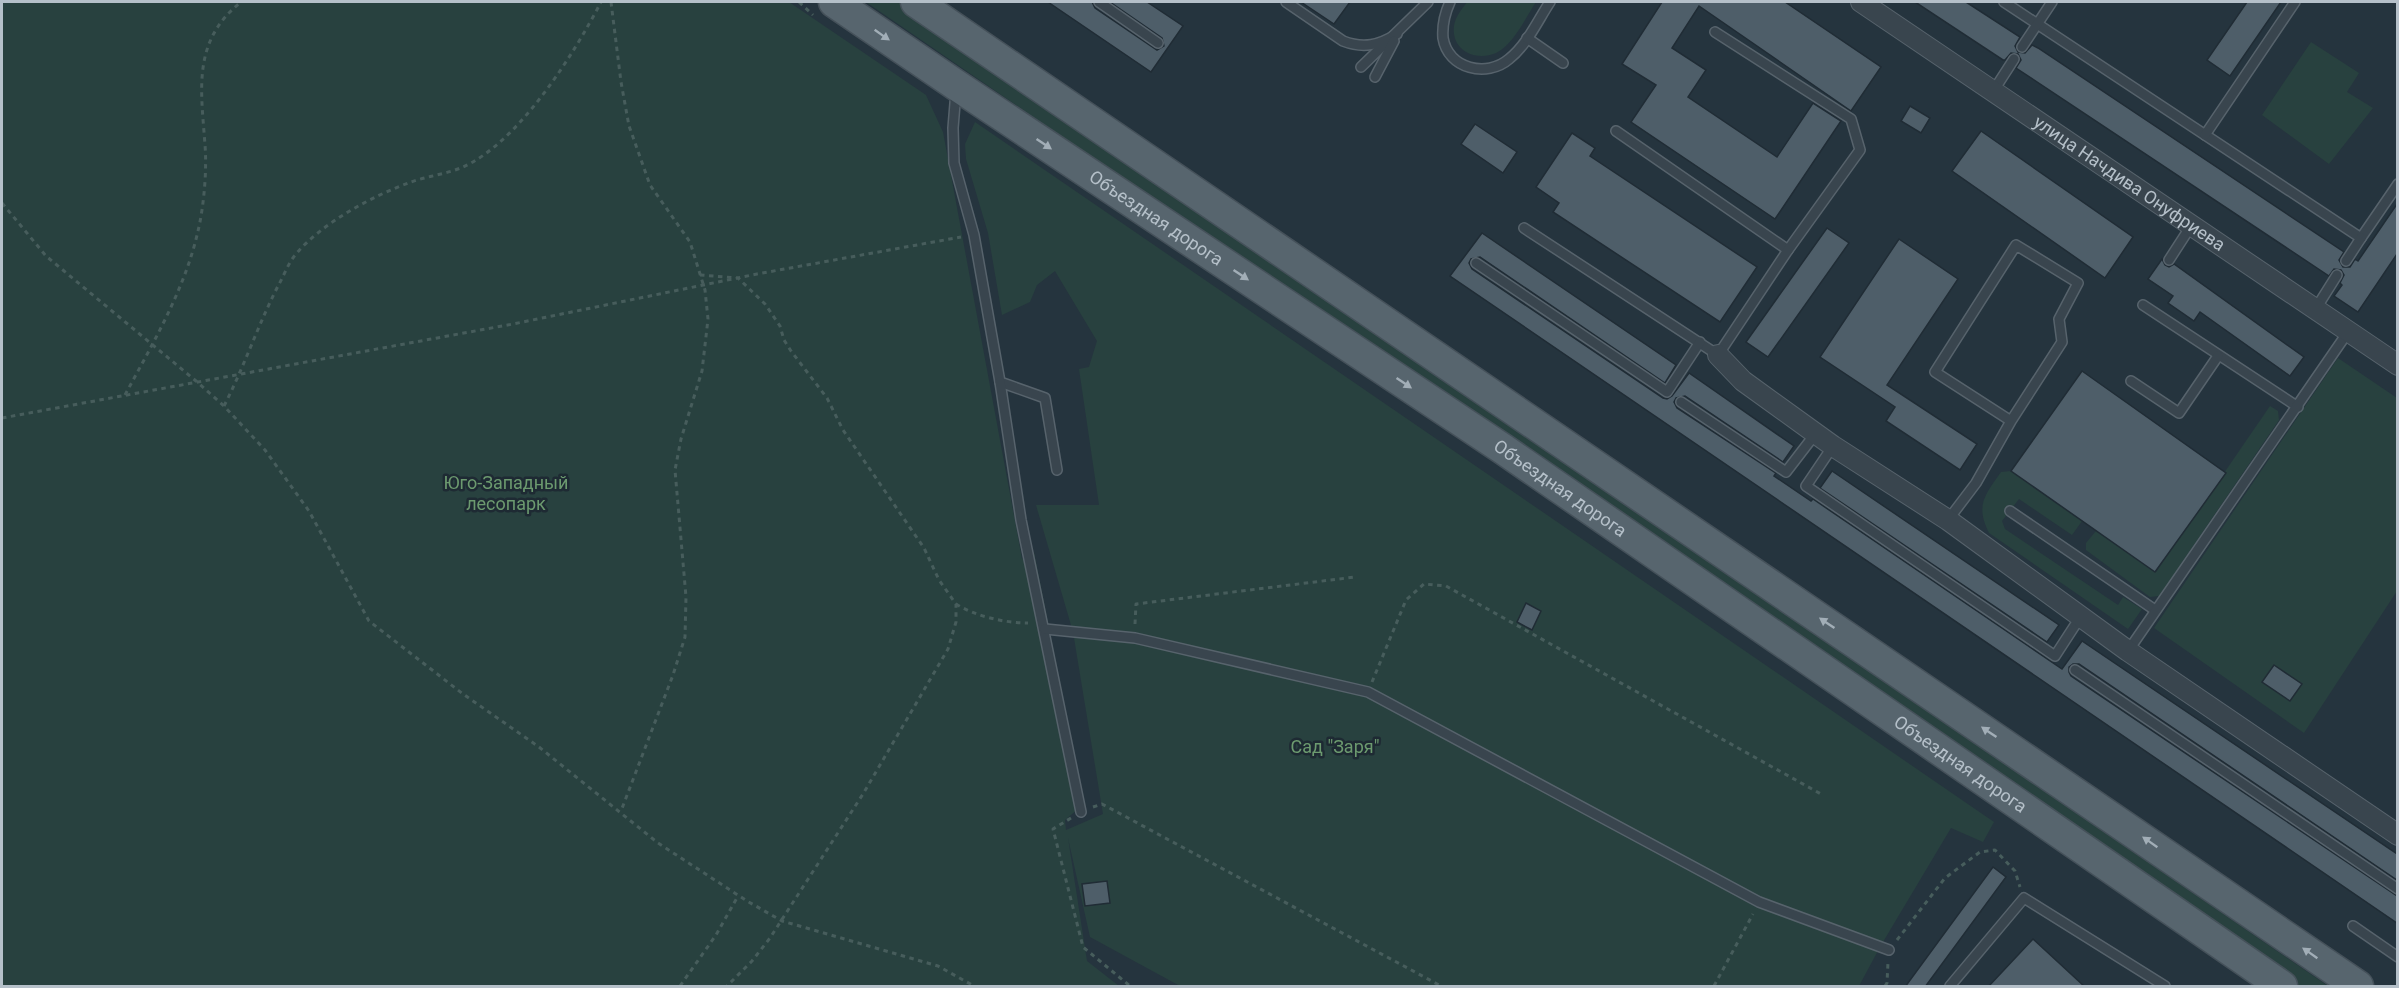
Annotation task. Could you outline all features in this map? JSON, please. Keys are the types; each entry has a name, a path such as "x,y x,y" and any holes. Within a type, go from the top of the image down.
{"main road":[{"name":"Объездная дорога","path":"834,2 1503,449 2282,987"},
{"path":"916,2 2358,987"}],"street":[{"name":"улица Начдива Онуфриева","path":"1861,2 2397,365"},
{"path":"1718,355 1743,381 1833,446 1948,520 2128,651 2397,835"}],"lane":[{"path":"1099,2 1158,43"},
{"path":"1286,2 1343,42 1353,45 1375,45 1397,34"},
{"path":"1361,67 1428,2"},
{"path":"1450,2 1444,18 1443,38 1448,54 1461,65 1477,70 1497,67 1511,59 1550,2"},
{"path":"2004,2 2361,238"},
{"path":"2022,47 2052,2"},
{"path":"2205,135 2295,2"},
{"path":"1524,228 1718,355 1788,250 1860,150 1851,119 1715,32"},
{"path":"1375,76 1397,34"},
{"path":"1527,38 1563,63"},
{"path":"1994,90 2014,59"},
{"path":"956,85 953,128 954,163 974,235 1021,520 1081,812"},
{"path":"1616,131 1788,250"},
{"path":"2346,261 2397,184"},
{"path":"2169,260 2191,226"},
{"path":"1948,520 1976,483 2011,421 2062,342 2059,319 2078,283 2016,245 1935,372 2011,421"},
{"path":"1476,263 1666,392 1700,342"},
{"path":"2320,302 2337,275"},
{"path":"2143,305 2298,407"},
{"path":"2128,651 2348,332"},
{"path":"2131,381 2179,413 2218,356"},
{"path":"1000,382 1045,398 1057,470"},
{"path":"1681,402 1786,472 1816,433"},
{"path":"1833,446 1806,486 2055,656 2081,616"},
{"path":"2010,511 2155,610"},
{"path":"1045,629 1135,638 1368,692 1759,902 1889,950"},
{"path":"2074,670 2397,889"},
{"path":"1950,987 2024,898 2165,987"},
{"path":"2353,926 2397,957"}],"path":[{"path":"125,395 153,344 182,279 198,230 203,200 205,147 200,92 201,70 207,47 217,26 241,2"},
{"path":"224,406 269,305 295,255 313,237 340,217 409,183 464,166 509,135 533,108 559,72 602,2"},
{"path":"611,2 619,75 629,126 650,185 690,242 703,285 708,319 706,350 675,470 686,597 685,637 621,811"},
{"path":"2,203 46,255 196,381 224,406 265,450 309,511 369,621 621,811 658,843 738,896 782,921 938,966 974,987"},
{"path":"2,418 513,324 738,278 974,235"},
{"path":"700,275 738,278 772,313 791,351 827,398 843,430 924,548 939,580 956,604 981,616 1016,623 1030,622 1045,629"},
{"path":"1135,638 1136,604 1355,577"},
{"path":"1368,692 1406,600 1424,584 1446,586 1821,794"},
{"path":"727,987 752,961 782,921 863,794 948,649 954,628 956,604"},
{"path":"1130,987 1083,947 1053,829 1081,812 1102,804 1441,987"},
{"path":"1884,987 1887,982 1889,950 1945,878 1980,852 1995,850 2015,871 2024,898"},
{"path":"680,987 716,935 738,896"},
{"path":"1714,987 1759,902"}],"green space":[{"name":"Юго-Западный лесопарк","path":"2,2 789,2 926,95 943,132 1022,559 1034,552 1084,804 1065,820 1066,830 1103,814 1073,632 1036,505 1099,505 1079,369 1089,367 1097,341 1055,271 1037,285 1030,302 1002,315 988,233 966,159 965,144 975,122 1994,822 1983,842 1951,828 1859,986 1180,986 1090,937 1068,838 1087,961 1119,986 2,986"},
{"path":"866,2 898,2 2328,986 2298,986"},
{"path":"1467,2 1536,2 1508,44 1496,53 1480,56 1466,52 1460,47 1454,34 1456,19"},
{"path":"2311,42 2359,73 2347,92 2373,108 2329,164 2262,115"},
{"path":"2338,358 2397,398 2397,591 2304,733 2154,628"},
{"path":"2270,406 2278,411 2279,420 2159,596 2150,597 2086,550 2086,543 2096,531 2156,572"},
{"path":"2011,471 2082,521 2072,535 2019,499 2002,521 2005,529 2118,605 2123,597 2142,609 2128,629 1989,533 1982,507 1986,494 2001,472"}],"building":[{"path":"1048,2 1092,2 1095,8 1157,50 1164,46 1162,38 1110,2 1147,2 1183,26 1151,72"},
{"path":"1301,2 1350,2 1334,24"},
{"path":"1662,2 1785,2 1881,67 1851,111 1699,6 1672,48 1706,70 1688,97 1777,157 1813,103 1841,121 1775,219 1631,122 1656,85 1622,64"},
{"path":"1915,2 1966,2 2020,37 2015,46 2018,52 2025,53 2032,45 2038,48 2344,252 2339,260 2343,267 2350,267 2355,259 2358,261 2397,204 2397,254 2358,312 2334,296 2342,285 2340,283 2344,275 2341,270 2334,269 2329,276 2016,68 2021,60 2018,54 2011,53 2003,60"},
{"path":"2247,2 2281,2 2230,76 2207,60"},
{"path":"1910,106 1930,118 1921,133 1901,121"},
{"path":"1475,124 1517,152 1503,173 1461,144"},
{"path":"1981,131 2133,237 2105,278 1952,171"},
{"path":"1572,133 1595,148 1590,156 1757,267 1720,322 1553,212 1559,203 1536,187"},
{"path":"1827,228 1849,243 1768,357 1746,342"},
{"path":"1482,233 1676,365 1665,383 1480,257 1471,259 1469,263 1472,269 1663,398 1667,399 1672,396 1689,373 1794,446 1783,462 1685,396 1676,398 1674,402 1677,408 1776,473 1774,476 1811,501 1813,499 2062,669 2082,641 2397,854 2397,880 2079,664 2069,667 2071,676 2397,896 2397,923 1450,276"},
{"path":"1899,239 1958,279 1887,385 1977,444 1960,470 1886,421 1895,407 1820,357"},
{"path":"2162,259 2165,265 2169,267 2174,264 2304,357 2290,376 2200,312 2194,321 2168,303 2173,296 2148,279"},
{"path":"2082,371 2226,473 2155,572 2011,471"},
{"path":"1832,471 2059,625 2047,642 1820,488"},
{"path":"1526,603 1541,611 1532,630 1517,622"},
{"path":"2274,665 2302,684 2290,701 2262,682"},
{"path":"1993,867 2006,877 1925,987 1905,987"},
{"path":"1107,881 1110,903 1085,906 1082,884"},
{"path":"2033,939 2085,987 1988,987"}],"park label":[{"name":"Сад \"Заря\"","path":"1335,747"}]}
